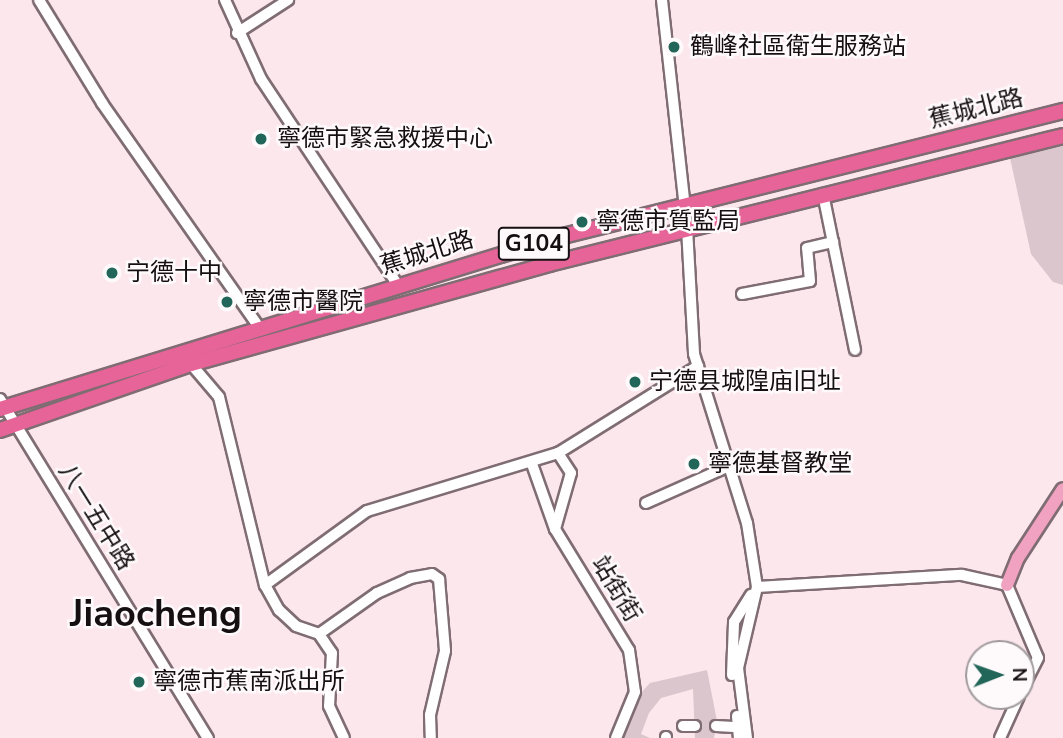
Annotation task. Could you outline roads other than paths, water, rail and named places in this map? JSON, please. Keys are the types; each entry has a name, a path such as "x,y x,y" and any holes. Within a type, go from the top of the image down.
{"highway":[{"name":"蕉城北路","path":"4,405 398,285 681,205 1063,111"},
{"name":"蕉城北路","path":"7,427 191,364 687,228 1063,136"}],"main road":[{"path":"1007,585 1018,558 1063,489"}],"street":[{"path":"39,0 102,103 259,327"},
{"path":"225,0 237,33 261,79 398,285"},
{"path":"237,33 288,0"},
{"path":"662,0 681,205 687,228 698,366 747,523 757,587 738,667 747,738"},
{"path":"823,194 855,350"},
{"path":"742,294 810,281 807,248 833,242"},
{"path":"191,364 219,397 265,584 279,610 296,626 319,634 332,653 329,706 344,738"},
{"path":"265,584 367,511 532,464 558,453 698,366"},
{"name":"八一五中路","path":"4,405 7,427 208,738"},
{"path":"555,529 571,473 558,453"},
{"name":"站街街","path":"532,464 555,529 629,650 635,692 616,738"},
{"path":"646,503 729,466"},
{"path":"319,634 377,593 410,578 432,574 439,579 445,651 429,715 431,738"},
{"path":"757,587 962,575 1007,585 1030,640"},
{"path":"716,726 739,732 731,670 734,622 757,587"},
{"path":"1000,738 1013,710"}],"tunnel":[{"path":"695,726 716,726"}],"place":[{"name":"鶴峰社區衛生服務站","path":"674,47"},
{"name":"寧德市緊急救援中心","path":"261,139"},
{"name":"寧德市質監局","path":"582,222"},
{"name":"宁德十中","path":"112,273"},
{"name":"寧德市醫院","path":"227,302"},
{"name":"宁德县城隍庙旧址","path":"635,382"},
{"name":"寧德基督教堂","path":"694,464"},
{"name":"寧德市蕉南派出所","path":"139,682"}],"district":[{"name":"Jiaocheng","path":"156,614"}]}
